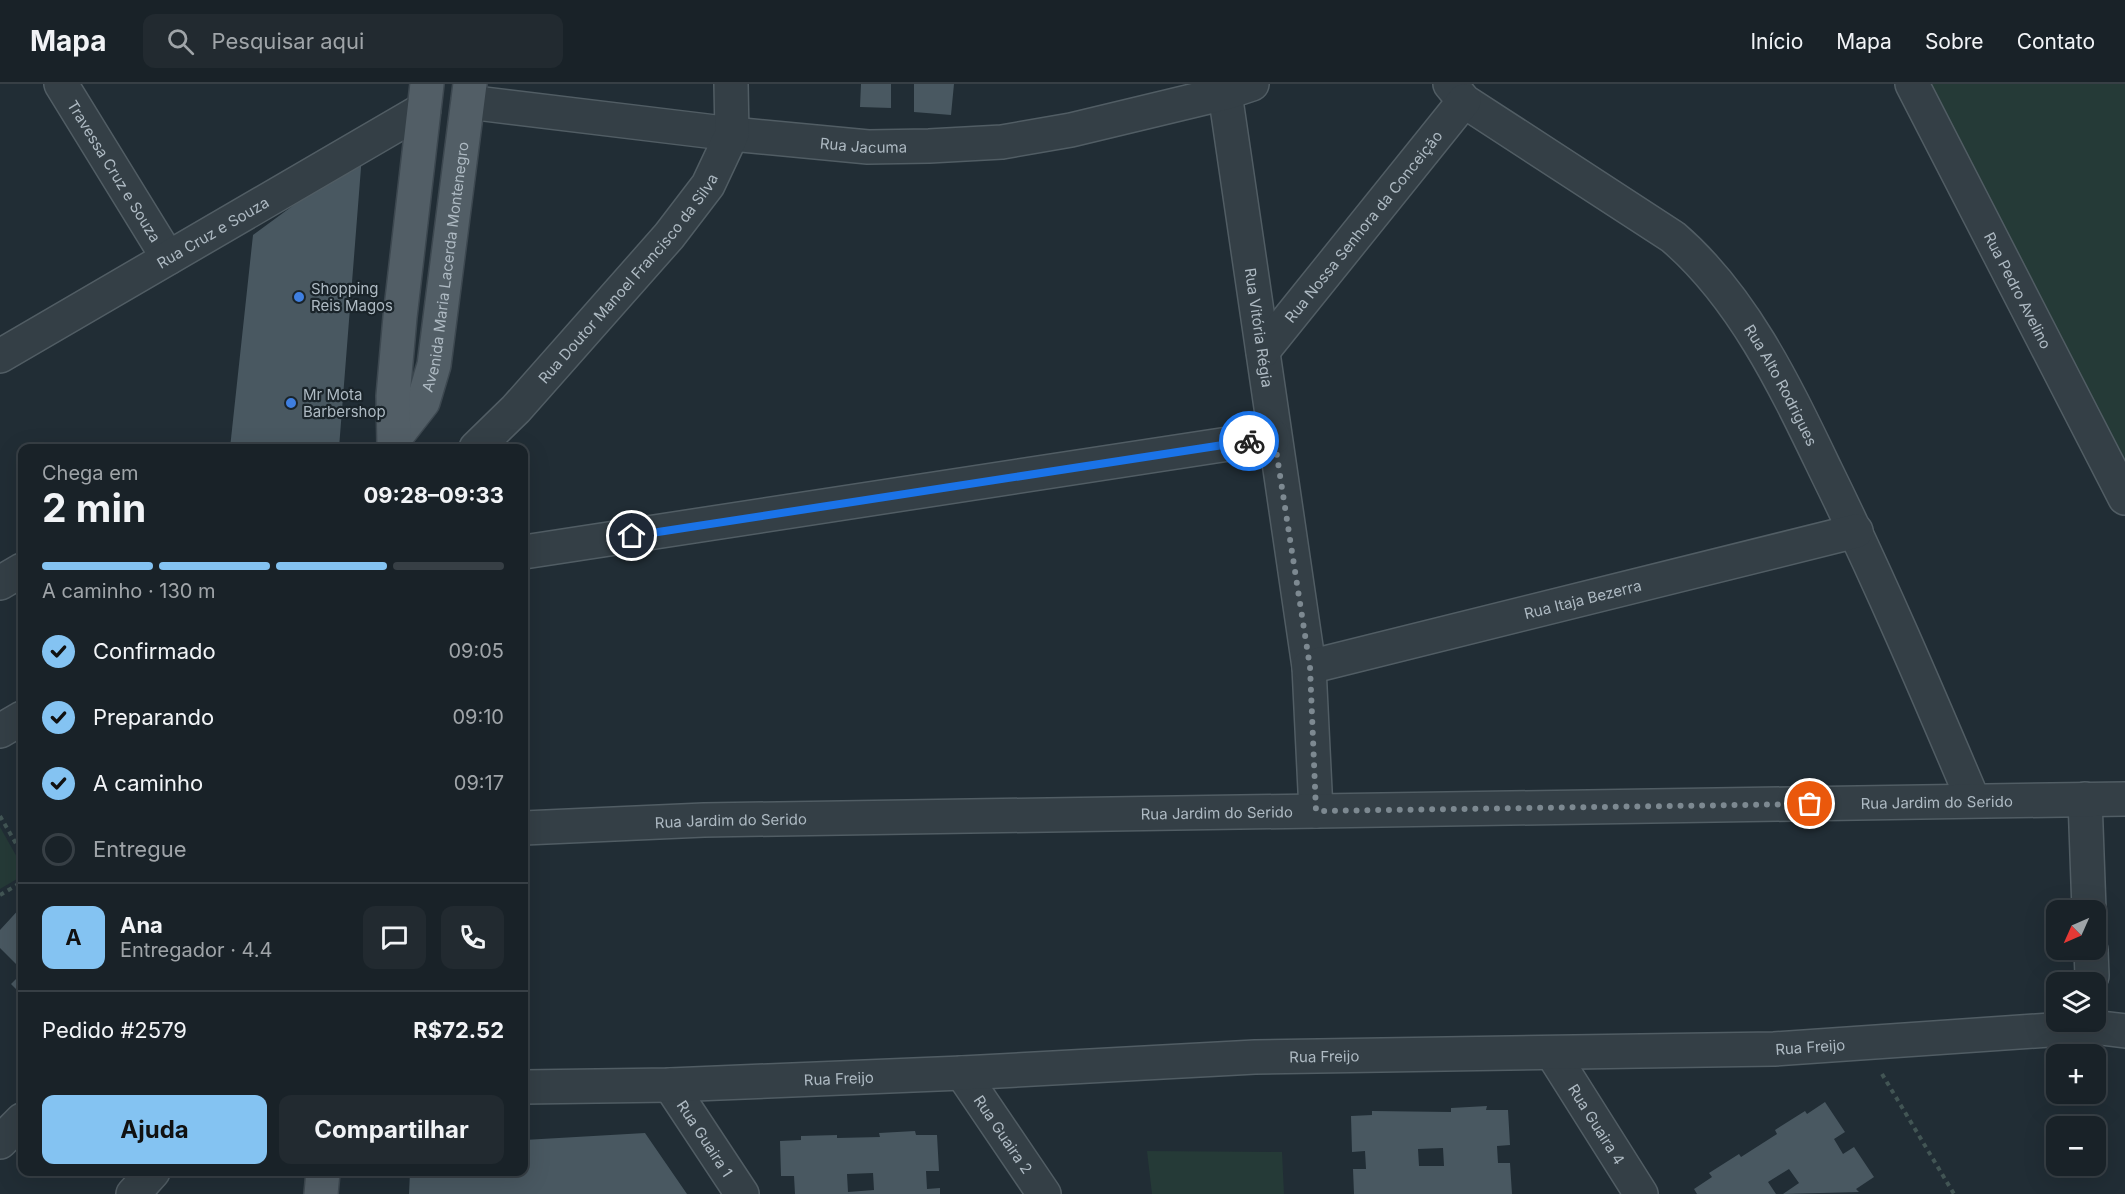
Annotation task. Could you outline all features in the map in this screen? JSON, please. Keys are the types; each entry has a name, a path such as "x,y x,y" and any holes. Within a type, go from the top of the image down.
{"main road":[{"name":"Avenida Maria Lacerda Montenegro","path":"394,443 423,402 434,365 469,93"},
{"name":"Avenida Maria Lacerda Montenegro","path":"394,443 393,396 397,351 426,97"},
{"path":"321,1194 323,1176"}],"street":[{"name":"Travessa Cruz e Souza","path":"61,84 168,258"},
{"name":"Rua Doutor Manoel Francisco da Silva","path":"480,444 516,409 669,236 708,185 732,134 731,84"},
{"name":"Rua Pedro Avelino","path":"1912,84 2125,498"},
{"name":"Rua Jacuma","path":"469,93 732,134 868,147 1002,142 1071,130 1238,88"},
{"name":"Rua Vitória Régia","path":"1238,88 1263,351 1310,667 1316,811"},
{"name":"Rua Nossa Senhora da Conceição","path":"1263,351 1457,92"},
{"name":"Rua Alto Rodrigues","path":"1457,92 1640,213 1702,261 1727,291 1794,404 1856,531 1973,800"},
{"name":"Rua Cruz e Souza","path":"0,356 168,258 426,97"},
{"path":"528,551 1274,437"},
{"name":"Rua Itaja Bezerra","path":"1310,667 1856,531"},
{"path":"0,583 18,572"},
{"path":"0,731 18,720"},
{"path":"2085,799 2089,900"},
{"name":"Rua Jardim do Serido","path":"528,828 716,820 2125,799"},
{"name":"Rua Freijo","path":"528,1087 670,1085 962,1073 1255,1057 1774,1049 1864,1045 2093,1027 2125,1031"},
{"name":"Rua Guaira 4","path":"1552,1053 1641,1194"},
{"name":"Rua Guaira 2","path":"962,1073 1044,1194"},
{"name":"Rua Guaira 1","path":"670,1085 742,1194"},
{"path":"0,1142 18,1124"},
{"path":"133,1194 149,1176"}],"path":[{"path":"0,816 18,847"},
{"path":"0,896 18,885"},
{"path":"1864,1045 1954,1194"}],"green space":[{"path":"1923,84 2125,84 2125,478"},
{"path":"0,827 18,859 18,878 0,889"},
{"path":"1147,1151 1282,1152 1284,1194 1152,1194"}],"building":[{"path":"861,84 891,84 891,108 860,107"},
{"path":"914,84 954,84 951,115 914,112"},
{"name":"Shopping Reis Magos","path":"362,155 339,444 230,444 253,235"},
{"path":"18,910 18,966 0,948 0,930"},
{"path":"18,977 18,991 11,984"},
{"path":"1825,1102 1845,1132 1834,1139 1843,1154 1854,1147 1874,1177 1856,1189 1859,1192 1783,1194 1799,1183 1789,1169 1768,1182 1776,1194 1697,1194 1694,1189 1712,1177 1709,1173 1739,1154 1741,1157 1777,1134 1775,1130 1805,1111 1807,1114"},
{"path":"1487,1106 1486,1110 1508,1110 1510,1145 1497,1146 1498,1163 1510,1163 1512,1194 1354,1194 1353,1169 1366,1169 1365,1151 1352,1152 1351,1116 1372,1115 1372,1111 1451,1112 1451,1108","holes":["1443,1148 1444,1166 1419,1166 1418,1149"]},
{"path":"915,1131 916,1135 937,1135 939,1171 926,1171 927,1189 940,1188 940,1194 795,1194 794,1176 781,1176 780,1141 801,1140 801,1136 880,1137 879,1133","holes":["873,1173 874,1190 848,1192 847,1174"]},
{"path":"645,1133 687,1194 409,1194 410,1176 528,1176 528,1140"}],"way so far":[{"path":"1249,441 1274,437 1310,667 1316,811 1810,804"}],"place":[{"name":"Shopping Reis Magos","path":"299,297"},
{"name":"Mr Mota Barbershop","path":"291,403"}],"route":[{"path":"632,536 1249,441"}]}
